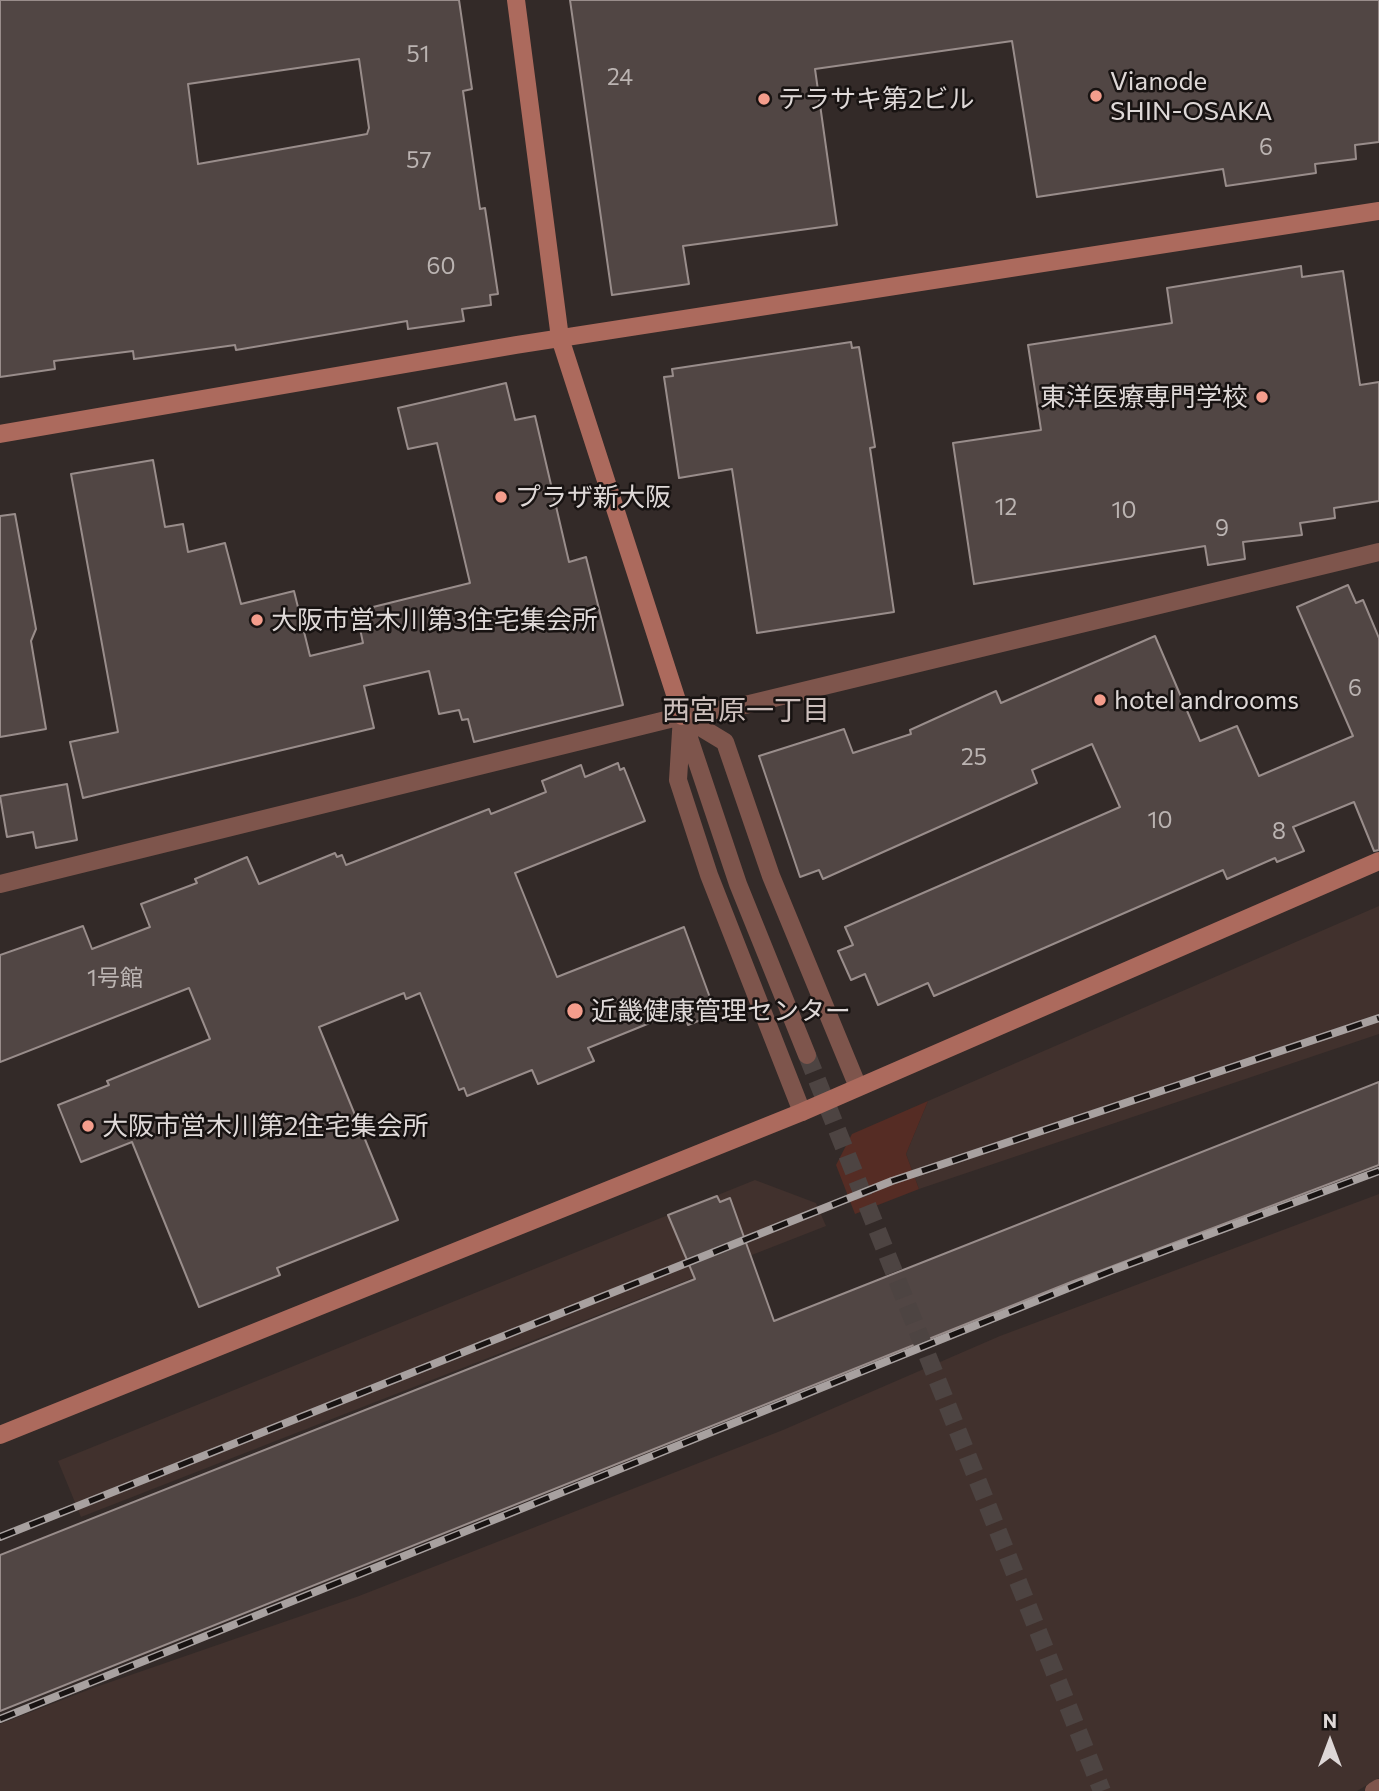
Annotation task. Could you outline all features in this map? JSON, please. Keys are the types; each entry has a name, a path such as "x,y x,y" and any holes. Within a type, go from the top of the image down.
{"street":[{"path":"516,0 561,338 738,884 807,1055"},
{"path":"0,434 561,338 1379,211"},
{"path":"0,884 682,716 758,702 1379,552"},
{"path":"682,716 725,741 771,876 858,1087"},
{"path":"682,716 678,780 709,875 802,1112"},
{"path":"0,1435 802,1112 1379,861"},
{"path":"1374,1791 1379,1788"}],"shaded area":[{"path":"1379,906 1379,1034 919,1189 906,1154 928,1101"},
{"path":"928,1101 906,1154 919,1189 855,1214 836,1165 852,1134"},
{"path":"755,1180 816,1203 826,1226 81,1517 58,1461"},
{"path":"1379,1194 1379,1778 1357,1791 0,1791 0,1724 93,1688 359,1596 783,1430 1000,1336"}],"building":[{"path":"0,0 459,0 472,89 463,91 480,209 485,208 498,294 490,295 491,305 462,309 464,321 408,329 407,321 236,350 235,345 134,359 133,351 54,361 55,369 0,377","holes":["359,59 369,128 367,134 198,164 188,84"]},
{"path":"570,0 1379,0 1379,142 1355,145 1356,159 1315,164 1316,173 1226,186 1223,169 1037,197 1012,41 815,69 837,225 683,246 689,284 612,295"},
{"path":"1301,266 1302,277 1343,271 1360,385 1379,382 1379,501 1334,508 1335,518 1300,523 1302,535 1243,542 1245,559 1208,565 1205,546 974,584 953,443 1041,430 1028,345 1172,323 1167,288"},
{"path":"851,342 852,348 859,347 875,447 870,448 894,612 757,633 732,469 679,478 664,377 673,376 672,369"},
{"path":"506,383 515,420 535,416 569,562 586,557 623,705 474,742 468,719 462,720 459,710 439,714 429,671 364,686 374,728 83,798 70,742 118,732 71,474 153,460 165,527 183,524 188,552 225,543 241,604 294,591 310,656 363,643 358,619 371,616 369,608 470,583 437,443 408,449 398,408"},
{"path":"15,514 36,629 31,641 46,729 0,737 0,516"},
{"path":"1348,585 1356,603 1363,600 1379,638 1379,850 1374,851 1354,802 1293,827 1304,851 1277,862 1275,858 1227,879 1223,870 934,996 928,983 878,1005 865,974 851,980 838,951 853,945 845,927 1120,807 1092,744 1032,770 1037,783 823,879 819,870 800,877 759,756 844,729 853,753 911,734 910,730 996,691 1001,703 1155,636 1200,741 1237,726 1259,776 1353,736 1297,607"},
{"path":"618,763 620,770 624,768 645,821 515,873 557,977 684,927 716,1014 688,1025 682,1010 588,1048 594,1061 538,1084 532,1070 467,1096 464,1088 459,1090 420,993 406,999 404,993 319,1027 398,1220 277,1268 280,1275 199,1307 132,1142 81,1162 58,1105 109,1085 107,1081 210,1039 189,988 0,1062 0,955 83,926 92,949 150,927 141,904 197,883 195,879 247,857 259,884 335,853 337,857 342,855 346,865 489,809 491,814 546,792 542,781 581,765 585,777"},
{"path":"67,784 77,840 36,848 33,832 7,837 0,796"},
{"path":"1379,1082 1379,1165 1071,1282 0,1711 0,1555 695,1279 668,1215 717,1196 720,1202 730,1198 774,1321"}],"tunnel":[{"path":"807,1055 1102,1791"}],"railway":[{"path":"0,1537 892,1181 1379,1018"},
{"path":"0,1719 1113,1270 1379,1171"}],"place":[{"name":"Vianode SHIN-OSAKA","path":"1096,96"},
{"name":"テラサキ第2ビル","path":"764,99"},
{"name":"東洋医療専門学校","path":"1262,397"},
{"name":"プラザ新大阪","path":"501,497"},
{"name":"大阪市営木川第3住宅集会所","path":"257,620"},
{"name":"hotel androoms","path":"1100,700"},
{"name":"近畿健康管理センター","path":"575,1011"},
{"name":"大阪市営木川第2住宅集会所","path":"88,1126"}],"district":[{"name":"西宮原一丁目","path":"746,711"}]}
